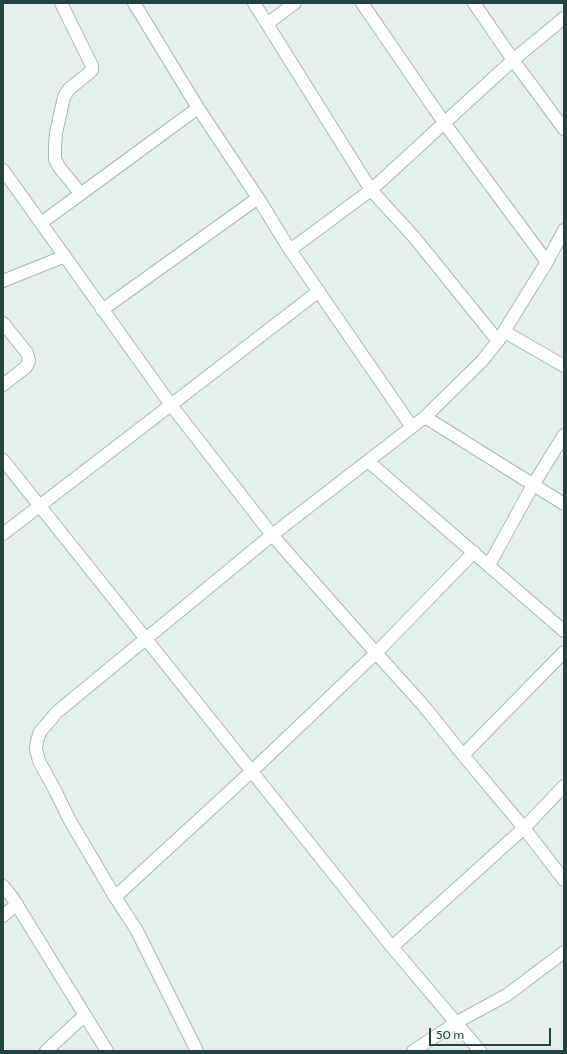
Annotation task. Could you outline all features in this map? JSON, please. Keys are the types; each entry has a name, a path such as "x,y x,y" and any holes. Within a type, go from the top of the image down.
{"street":[{"path":"61,3 92,66 92,70 69,89 64,97 56,133 55,159 59,167 80,194"},
{"path":"134,3 198,108 258,198 290,250 412,427"},
{"path":"254,3 371,190 502,336 564,366"},
{"path":"266,24 296,3"},
{"path":"362,3 445,124 547,262"},
{"path":"474,3 513,60 564,129"},
{"path":"290,250 371,190 445,124 513,60 564,18"},
{"path":"42,223 198,108"},
{"path":"3,170 66,256 102,310 171,405 272,535 423,705 524,828 564,880"},
{"path":"102,310 258,198"},
{"path":"198,1051 136,929 115,897 69,819 39,761 36,750 40,732 57,712 272,535 369,462 424,418 482,361 502,336 564,231"},
{"path":"3,282 66,256"},
{"path":"3,534 319,291"},
{"path":"3,323 27,353 29,361 26,367 3,385"},
{"path":"424,418 564,504"},
{"path":"489,565 564,435"},
{"path":"3,460 392,947 480,1051"},
{"path":"369,462 564,631"},
{"path":"115,897 252,771 376,653 474,552"},
{"path":"463,755 564,652"},
{"path":"392,947 524,828 564,786"},
{"path":"3,886 17,904 107,1051"},
{"path":"3,916 17,904"},
{"path":"413,1051 457,1022 507,995 564,952"},
{"path":"46,1051 85,1015"}]}
